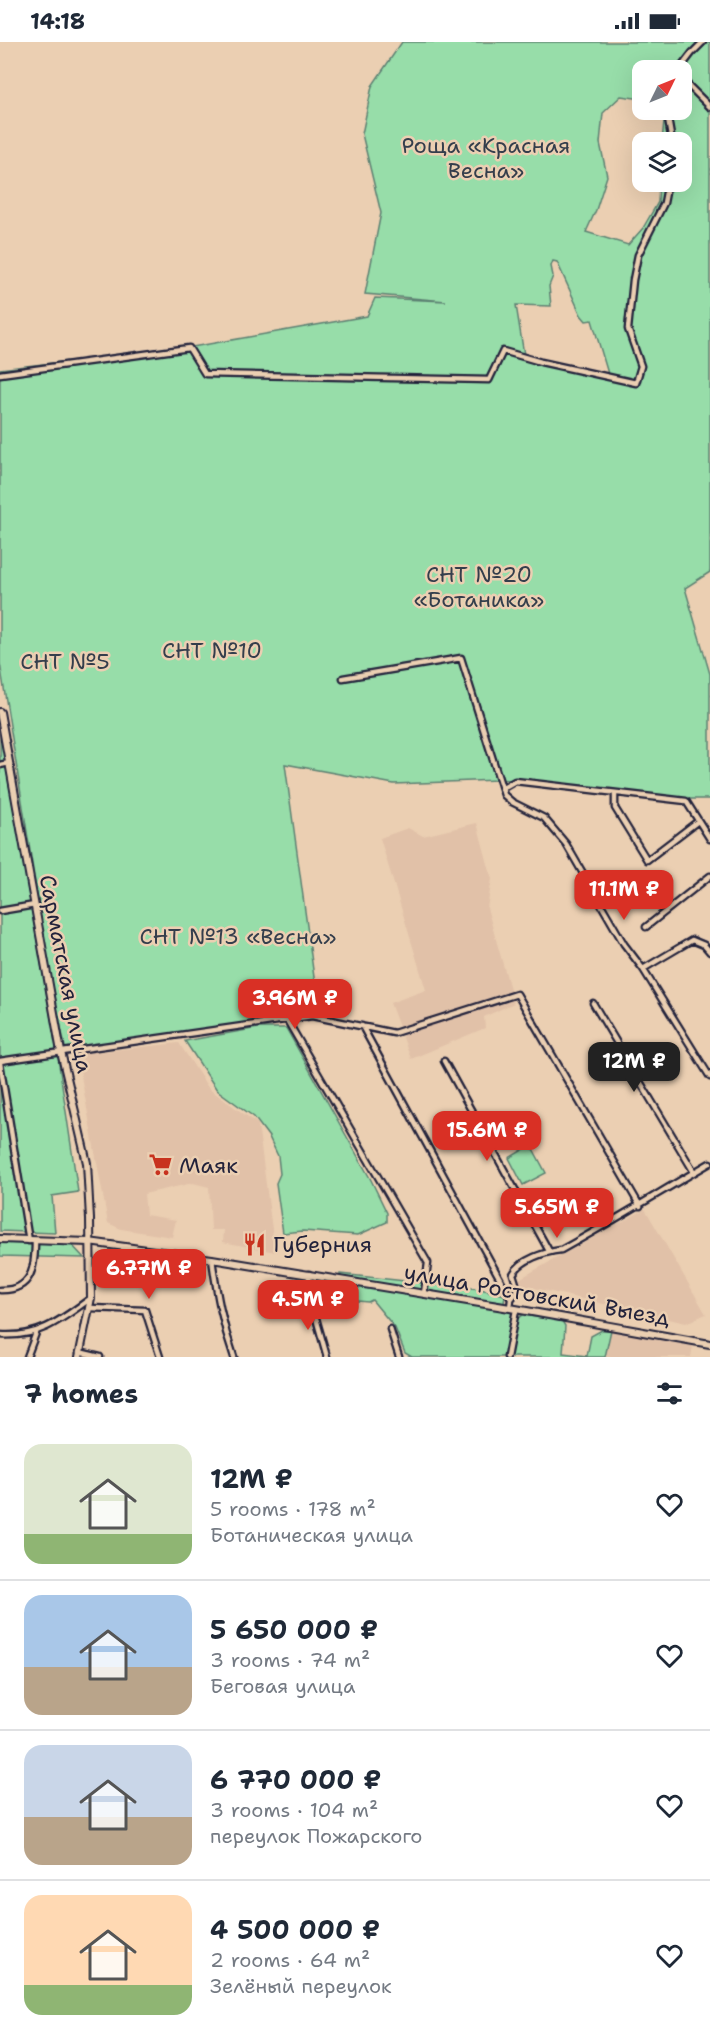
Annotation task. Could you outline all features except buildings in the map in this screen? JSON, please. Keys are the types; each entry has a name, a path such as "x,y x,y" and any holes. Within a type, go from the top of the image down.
{"main road":[{"name":"Сарматская улица","path":"0,712 61,1052 87,1163 91,1298 79,1354"},
{"name":"улица Ростовский Выезд","path":"0,1239 89,1242 212,1259 710,1344"}],"street":[{"path":"687,60 703,42"},
{"path":"692,89 710,107"},
{"path":"0,374 189,348 205,374 489,380 503,351 541,362 636,383 641,366 628,329 633,280 638,255 664,203 666,192"},
{"path":"343,678 461,658 504,795 512,802 543,818 566,844 624,944 643,969 710,1077"},
{"path":"0,765 9,764"},
{"path":"503,788 514,782 686,801 710,839"},
{"path":"615,793 615,808 647,860 698,821"},
{"path":"646,927 710,876"},
{"path":"0,911 35,905"},
{"path":"643,969 692,940 704,945 710,952"},
{"path":"0,1290 18,1287 27,1280 35,1261 0,1062 312,1016 394,1033 517,994 640,1206"},
{"path":"593,1003 694,1172"},
{"path":"287,1020 428,1263 424,1294"},
{"path":"362,1026 511,1299 513,1309 507,1357"},
{"path":"444,1061 549,1251"},
{"path":"511,1299 518,1290 513,1274 517,1266 549,1251 561,1250 640,1206 658,1192 710,1162"},
{"path":"212,1259 220,1314 234,1357"},
{"path":"309,1274 310,1297 327,1357"},
{"path":"0,1335 36,1333 57,1322 91,1298"},
{"path":"90,1308 145,1310 160,1357"},
{"path":"390,1329 399,1357"},
{"path":"27,1357 36,1333"},
{"path":"79,1354 100,1357"}],"shaded area":[{"path":"477,823 492,879 487,908 514,1003 484,1017 485,1028 411,1059 390,1003 426,990 380,838 408,828 423,836"},
{"path":"179,1043 209,1089 258,1124 275,1252 223,1242 224,1230 211,1230 209,1187 193,1183 144,1194 146,1215 176,1220 172,1237 121,1229 108,1223 77,1054"},
{"path":"645,1209 706,1314 686,1323 521,1285 519,1279"},
{"path":"611,1330 693,1346 691,1357 605,1357"}],"green space":[{"path":"402,42 710,42 710,572 685,588 710,674 710,799 681,799 545,787 526,779 394,784 285,764 316,992 315,1016 66,1052 47,957 0,663 0,369 192,347 367,316 375,298 446,301 365,294 381,213 362,134 372,86","holes":["553,261 557,262 581,315 586,321 592,320 609,377 525,361 516,305 551,306 549,286 553,276 551,266"]},
{"path":"0,733 58,1058 78,1192 52,1196 55,1233 0,1231"},
{"path":"258,1028 286,1028 371,1180 387,1213 387,1222 358,1235 303,1231 283,1233 276,1183 280,1174 278,1156 269,1137 254,1117 217,1090 185,1041"},
{"path":"531,1145 546,1173 523,1185 509,1158"},
{"path":"0,1243 72,1245 84,1258 0,1256"},
{"path":"340,1274 480,1289 505,1295 504,1303 340,1277"},
{"path":"313,1277 509,1310 512,1314 504,1357 412,1357 405,1353 395,1328 372,1300 368,1302 316,1297"},
{"path":"522,1315 562,1321 565,1326 563,1353 587,1356 591,1336 602,1330 611,1330 605,1357 510,1357 516,1320"}],"place":[{"name":"Маяк","path":"161,1165"},
{"name":"Губерния","path":"255,1244"}],"park label":[{"name":"Роща «Красная Весна»","path":"486,158"},
{"name":"СНТ №20 «Ботаника»","path":"479,586"},
{"name":"СНТ №10","path":"212,650"},
{"name":"СНТ №5","path":"65,661"},
{"name":"СНТ №13 «Весна»","path":"238,936"}]}
